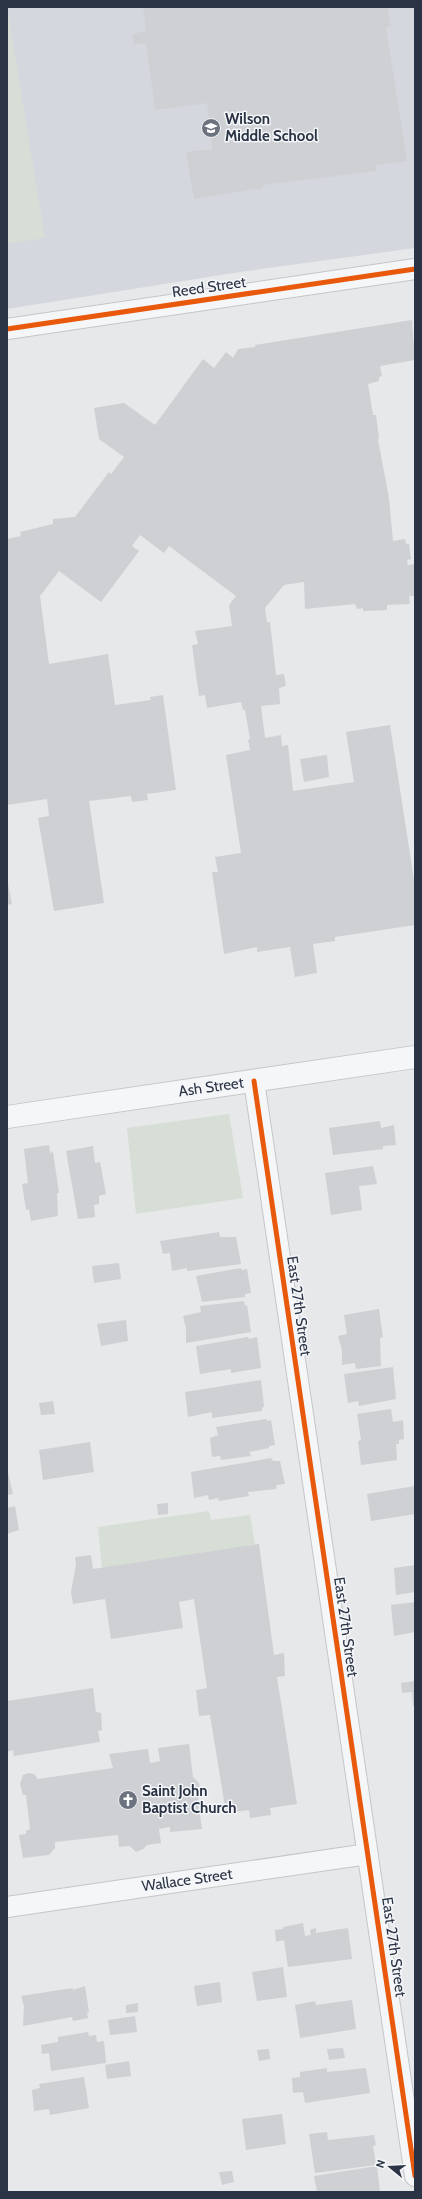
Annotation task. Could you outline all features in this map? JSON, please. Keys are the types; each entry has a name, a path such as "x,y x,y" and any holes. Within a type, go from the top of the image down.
{"street":[{"name":"Reed Street","path":"7,329 415,269"},
{"name":"Ash Street","path":"7,1117 415,1057"},
{"name":"East 27th Street","path":"254,1081 415,2176"},
{"name":"Wallace Street","path":"7,1907 368,1854"}],"shaded area":[{"name":"Wilson Middle School","path":"7,7 415,7 415,248 240,272 7,309"},
{"path":"7,7 45,238 7,244"},
{"path":"229,1114 243,1198 136,1214 127,1128"},
{"path":"209,1511 211,1520 250,1515 255,1545 102,1568 98,1527"}],"building":[{"path":"143,7 390,7 388,11 391,26 386,27 407,161 376,165 376,171 263,185 263,188 194,199 186,152 212,149 207,103 155,110 146,43 134,44 132,34 146,31"},
{"path":"412,320 415,360 380,366 382,376 379,377 379,381 368,384 373,415 376,415 378,440 389,498 393,541 405,539 406,544 409,544 411,559 407,560 408,565 415,564 415,596 409,596 410,604 387,605 387,610 363,611 363,608 357,609 355,604 305,609 304,582 284,585 265,608 267,622 270,622 276,675 284,674 286,686 279,688 280,704 261,706 265,738 281,735 282,746 288,745 293,791 354,782 346,732 390,725 415,886 415,925 335,937 335,941 313,944 317,973 295,977 290,947 257,952 257,947 224,954 212,872 218,872 215,857 241,853 226,755 250,750 248,740 250,739 245,710 243,710 241,702 207,708 205,695 199,696 192,645 198,644 195,631 232,626 229,605 236,596 169,546 164,553 140,535 132,546 139,551 101,602 59,571 40,596 49,664 108,654 115,705 151,700 150,697 163,695 176,790 147,794 148,800 132,802 131,796 89,801 104,903 54,911 38,818 49,816 47,799 7,805 7,539 21,536 20,532 53,524 53,519 75,517 109,472 111,474 124,457 99,439 94,408 124,403 155,425 203,359 214,368 226,352 233,358 238,349"},
{"path":"327,755 329,777 304,782 300,759"},
{"path":"7,878 12,904 7,905"},
{"path":"380,1121 381,1128 394,1125 396,1145 383,1146 383,1149 333,1155 329,1128"},
{"path":"49,1145 50,1153 53,1152 59,1193 57,1193 58,1216 31,1221 29,1209 26,1210 22,1184 28,1183 24,1149"},
{"path":"93,1146 95,1163 100,1162 106,1194 99,1196 99,1204 94,1205 95,1217 78,1219 66,1151"},
{"path":"373,1166 377,1184 359,1186 362,1210 331,1215 325,1173"},
{"path":"219,1232 220,1237 236,1237 241,1264 187,1271 187,1268 172,1271 170,1253 163,1254 160,1241"},
{"path":"119,1263 121,1279 94,1283 92,1266"},
{"path":"241,1268 242,1270 247,1269 251,1293 245,1294 245,1297 202,1302 196,1276"},
{"path":"244,1301 245,1306 247,1305 251,1332 186,1343 186,1328 183,1316 201,1312 200,1306"},
{"path":"379,1309 383,1337 380,1338 381,1366 356,1369 355,1363 342,1365 342,1350 338,1336 347,1334 344,1315"},
{"path":"126,1320 128,1341 101,1346 97,1324"},
{"path":"248,1337 249,1339 257,1337 261,1368 231,1373 231,1369 200,1374 196,1346"},
{"path":"393,1367 396,1399 359,1406 358,1401 348,1403 344,1374"},
{"path":"261,1380 264,1406 262,1411 212,1418 212,1412 188,1417 185,1392"},
{"path":"53,1401 55,1414 41,1415 39,1403"},
{"path":"391,1409 393,1422 403,1420 404,1439 399,1440 399,1444 396,1444 397,1460 361,1465 358,1441 361,1440 357,1414"},
{"path":"266,1419 267,1421 271,1420 275,1445 269,1446 269,1448 249,1452 251,1456 221,1460 220,1456 212,1457 210,1438 218,1435 216,1427"},
{"path":"90,1442 94,1472 43,1480 39,1450"},
{"path":"271,1458 273,1461 280,1461 285,1484 277,1485 276,1489 248,1492 249,1496 219,1501 218,1498 209,1500 208,1495 194,1498 191,1472"},
{"path":"7,1468 13,1494 7,1495"},
{"path":"415,1486 415,1514 371,1521 367,1494"},
{"path":"168,1503 168,1514 158,1515 157,1504"},
{"path":"15,1506 19,1530 7,1534 7,1508"},
{"path":"259,1544 274,1655 284,1653 285,1676 277,1677 297,1804 270,1808 271,1815 250,1818 249,1810 226,1813 210,1715 199,1716 196,1690 207,1688 194,1599 179,1602 183,1628 111,1639 105,1599 73,1604 71,1592 76,1565 75,1557 91,1555 93,1569"},
{"path":"415,1565 415,1592 396,1595 394,1568"},
{"path":"415,1602 415,1632 394,1636 391,1605"},
{"path":"415,1681 415,1706 413,1706 412,1692 402,1693 401,1683"},
{"path":"93,1688 96,1712 101,1713 102,1730 98,1731 100,1742 14,1756 13,1750 7,1752 7,1701"},
{"path":"189,1744 193,1777 199,1783 200,1789 198,1801 202,1829 170,1832 170,1827 159,1829 161,1843 147,1845 143,1849 136,1852 130,1846 119,1847 118,1835 55,1842 55,1848 49,1855 23,1858 19,1835 26,1834 26,1831 30,1829 26,1795 23,1795 20,1784 23,1775 28,1773 34,1774 38,1779 113,1768 109,1754 148,1749 150,1763 160,1761 158,1748"},
{"path":"303,1923 305,1936 311,1935 310,1930 316,1928 316,1933 348,1928 352,1959 288,1967 284,1940 276,1942 275,1930"},
{"path":"283,1967 287,1997 257,2001 252,1972"},
{"path":"220,1982 222,2002 197,2006 194,1986"},
{"path":"85,1986 89,2012 87,2013 88,2018 73,2021 72,2017 23,2026 24,2006 21,1996 73,1988 73,1990"},
{"path":"352,2000 356,2029 300,2038 295,2005 315,2001 316,2005"},
{"path":"138,2003 138,2012 126,2013 126,2005"},
{"path":"135,2016 137,2032 110,2035 108,2020"},
{"path":"88,2032 89,2036 96,2035 97,2042 104,2041 106,2063 51,2071 49,2053 42,2054 41,2045 58,2042 58,2037"},
{"path":"343,2048 345,2058 329,2060 327,2049"},
{"path":"269,2049 270,2059 259,2061 257,2050"},
{"path":"129,2061 131,2076 107,2079 105,2065"},
{"path":"327,2068 327,2072 366,2068 370,2093 305,2103 303,2092 293,2093 292,2078 300,2077 300,2072"},
{"path":"84,2077 89,2108 50,2115 49,2109 34,2111 32,2090 40,2088 39,2084"},
{"path":"282,2114 286,2144 246,2150 242,2119"},
{"path":"327,2132 328,2140 374,2135 376,2145 373,2146 376,2165 315,2173 309,2134"},
{"path":"377,2166 380,2192 317,2192 314,2176"},
{"path":"232,2171 234,2182 222,2185 219,2172"}],"cycle path":[{"path":"7,329 415,269"},
{"path":"254,1081 415,2176"}],"place":[{"name":"Wilson Middle School","path":"211,128"},
{"name":"Saint John Baptist Church","path":"128,1800"}]}
